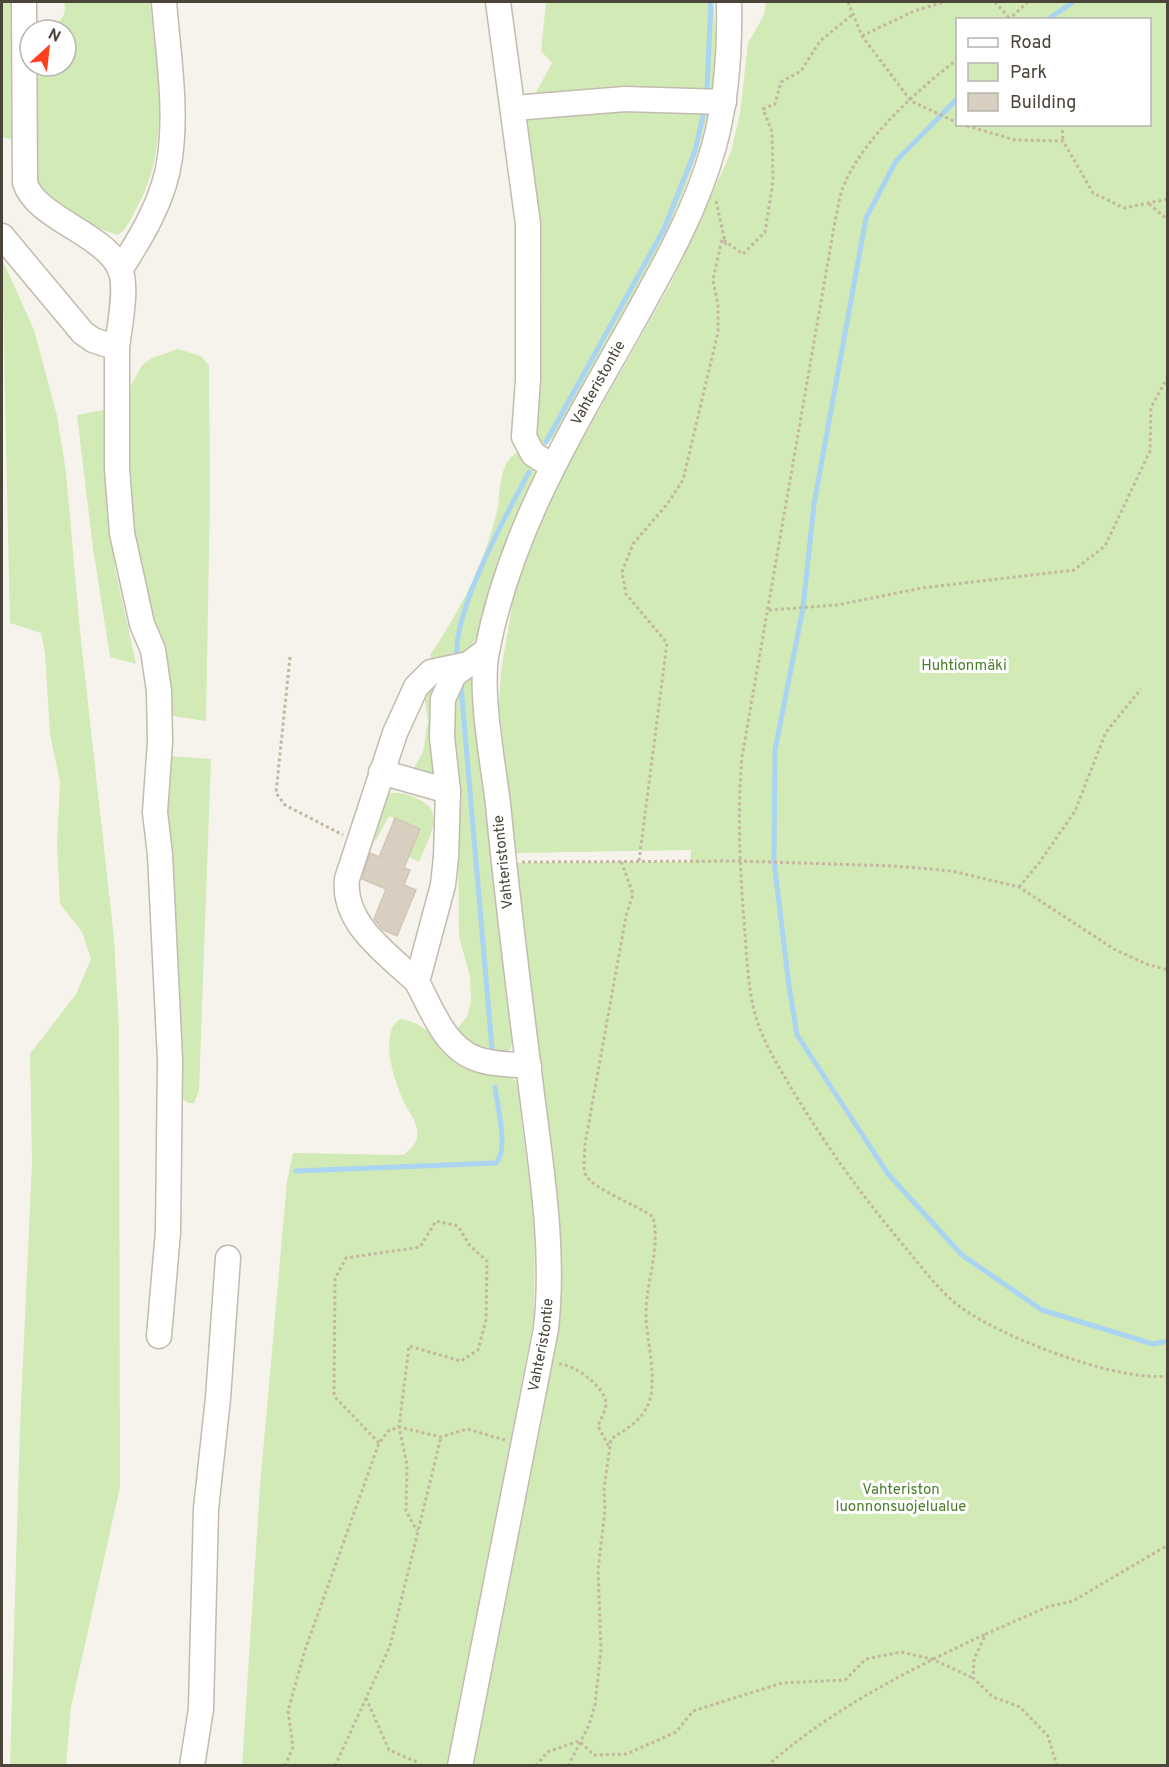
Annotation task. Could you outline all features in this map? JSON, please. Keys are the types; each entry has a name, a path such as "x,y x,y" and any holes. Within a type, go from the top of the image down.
{"street":[{"path":"24,2 24,172 28,191 40,204 97,245 120,270"},
{"path":"159,1336 168,1232 170,1060 160,855 155,812 160,742 159,691 153,650 142,624 127,565 122,533 117,447 117,348 122,294 120,270 156,205 170,157 169,55 164,2"},
{"path":"498,2 528,224 528,379 524,436 533,454 552,466"},
{"name":"Vahteristontie","path":"460,1766 549,1308 543,1175 504,862 486,680 487,650 516,545 552,466 675,243 705,174 724,102 729,48 729,2"},
{"path":"514,108 625,99 724,102"},
{"path":"2,236 83,333 93,340 117,348"},
{"path":"417,982 442,885 448,791 442,737 442,708 451,680 464,665 487,650"},
{"path":"464,665 438,670 422,678 400,720 357,843 347,879 349,908 359,924 417,982 447,1037 456,1047 475,1059 529,1066"},
{"path":"381,772 448,791"},
{"path":"192,1766 201,1709 206,1509 218,1398 228,1258"}],"path":[{"path":"848,2 862,36 911,101 956,123"},
{"path":"862,36 914,11 944,2"},
{"path":"995,2 1008,18"},
{"path":"1010,18 1028,2"},
{"path":"639,861 667,643 626,594 622,572 633,544 668,503 683,480 718,332 718,305 713,280 722,239 743,254 765,232 773,171 772,132 763,108 775,104 781,82 801,71 820,41 852,15"},
{"path":"956,60 911,101 860,156 843,187 789,476 769,610 742,756 738,807 739,861 750,992 756,1016 773,1058 814,1126 862,1197 933,1281 958,1305 1014,1336 1113,1371 1136,1376 1167,1376"},
{"path":"966,126 1015,140 1063,141"},
{"path":"1062,126 1063,141 1093,193 1124,208 1167,199"},
{"path":"715,197 726,244"},
{"path":"1149,204 1167,217"},
{"path":"769,610 837,605 922,588 1074,570 1105,546 1150,451 1151,407 1167,377"},
{"path":"290,657 276,793 285,806 357,843"},
{"path":"1018,886 1039,864 1076,811 1106,732 1141,689"},
{"path":"568,1766 589,1725 595,1705 600,1661 598,1570 604,1534 604,1489 611,1438 636,1422 649,1404 651,1347 646,1318 657,1233 653,1216 640,1206 597,1188 585,1175 585,1144 626,916 633,894 621,861"},
{"path":"504,862 739,861 893,866 952,871 1018,886 1114,949 1146,964 1167,970"},
{"path":"379,1443 334,1396 335,1279 346,1258 420,1247 436,1221 458,1226 470,1246 487,1261 486,1320 478,1350 461,1361 409,1346 399,1427 407,1465 406,1511 417,1530"},
{"path":"539,1362 568,1364 603,1392 606,1405 598,1426 610,1449"},
{"path":"285,1766 293,1746 288,1711 304,1653 379,1443 388,1431 399,1427 441,1437 467,1429 524,1445"},
{"path":"335,1766 390,1646 441,1437"},
{"path":"767,1766 800,1737 932,1659 1047,1607 1073,1601 1167,1545"},
{"path":"973,1678 974,1659 986,1634"},
{"path":"579,1741 594,1755 627,1754 676,1732 693,1711 782,1683 845,1680 866,1659 901,1652 932,1659 973,1678 993,1697 1020,1707 1048,1736 1057,1766"},
{"path":"366,1698 388,1750 417,1762 417,1766"},
{"path":"536,1766 547,1752 579,1741"}],"green space":[{"path":"2,2 13,2 13,140 2,137"},
{"path":"64,2 150,2 158,81 158,134 147,185 128,224 118,235 91,226 37,188 32,78 78,78 78,18 62,18 65,9"},
{"path":"546,2 713,2 715,60 707,117 691,173 668,228 642,281 556,435 545,446 535,442 542,286 539,230 524,125 534,96 552,63 541,51"},
{"name":"Vahteriston luonnonsuojelualue","path":"766,2 1167,2 1167,1765 467,1766 555,1316 510,863 690,862 691,850 515,853 499,707 501,671 514,594 538,527 565,470 670,285 731,152 740,113 748,43 764,15"},
{"path":"2,259 34,330 57,416 66,472 80,631 114,938 119,1029 120,1487 71,1707 66,1766 10,1765 20,1427 32,1161 30,1054 76,994 91,959 82,932 60,904 57,844 60,782 50,734 45,653 41,633 10,623"},
{"path":"178,349 201,356 209,366 210,494 206,721 172,716 167,675 138,573 128,498 129,389 142,365 152,358"},
{"path":"108,409 115,568 136,664 110,657 93,548 77,415"},
{"path":"518,452 525,455 531,462 536,478 482,629 466,654 432,661 430,655 461,604 486,549 497,511 504,470 507,463"},
{"path":"462,674 476,676 512,1023 513,1040 510,1050 489,1057 455,1031 467,1017 471,1001 470,976 459,937 458,835 449,712"},
{"path":"439,676 433,777 413,770 423,752 428,721 424,696"},
{"path":"167,756 211,759 199,1091 194,1103 188,1103 179,1095 167,830"},
{"path":"388,793 412,796 428,806 432,812 433,828 419,862 409,857 420,829 389,816 376,840 370,843 382,797"},
{"path":"400,1019 425,1029 456,1064 498,1071 517,1083 535,1226 534,1319 447,1765 242,1766 260,1486 287,1181 293,1153 403,1155 414,1145 417,1128 398,1086 389,1048 393,1026"}],"building":[{"path":"395,818 420,829 404,868 410,870 404,885 416,890 397,936 383,930 374,919 386,889 362,879 370,853 379,857"}],"waterway":[{"path":"707,88 711,2"},
{"path":"1050,18 1073,2"},
{"path":"956,100 896,161 866,218 814,504 803,608 775,750 774,861 797,1035 888,1174 962,1255 1042,1310 1153,1344 1168,1341"},
{"path":"546,442 664,229 695,151 704,111"},
{"path":"457,652 464,611 473,587 496,535 529,472"},
{"path":"461,686 492,1049"},
{"path":"296,1171 496,1163 500,1157 502,1138 495,1087"}],"park label":[{"name":"Huhtionmäki","path":"964,666"}]}
